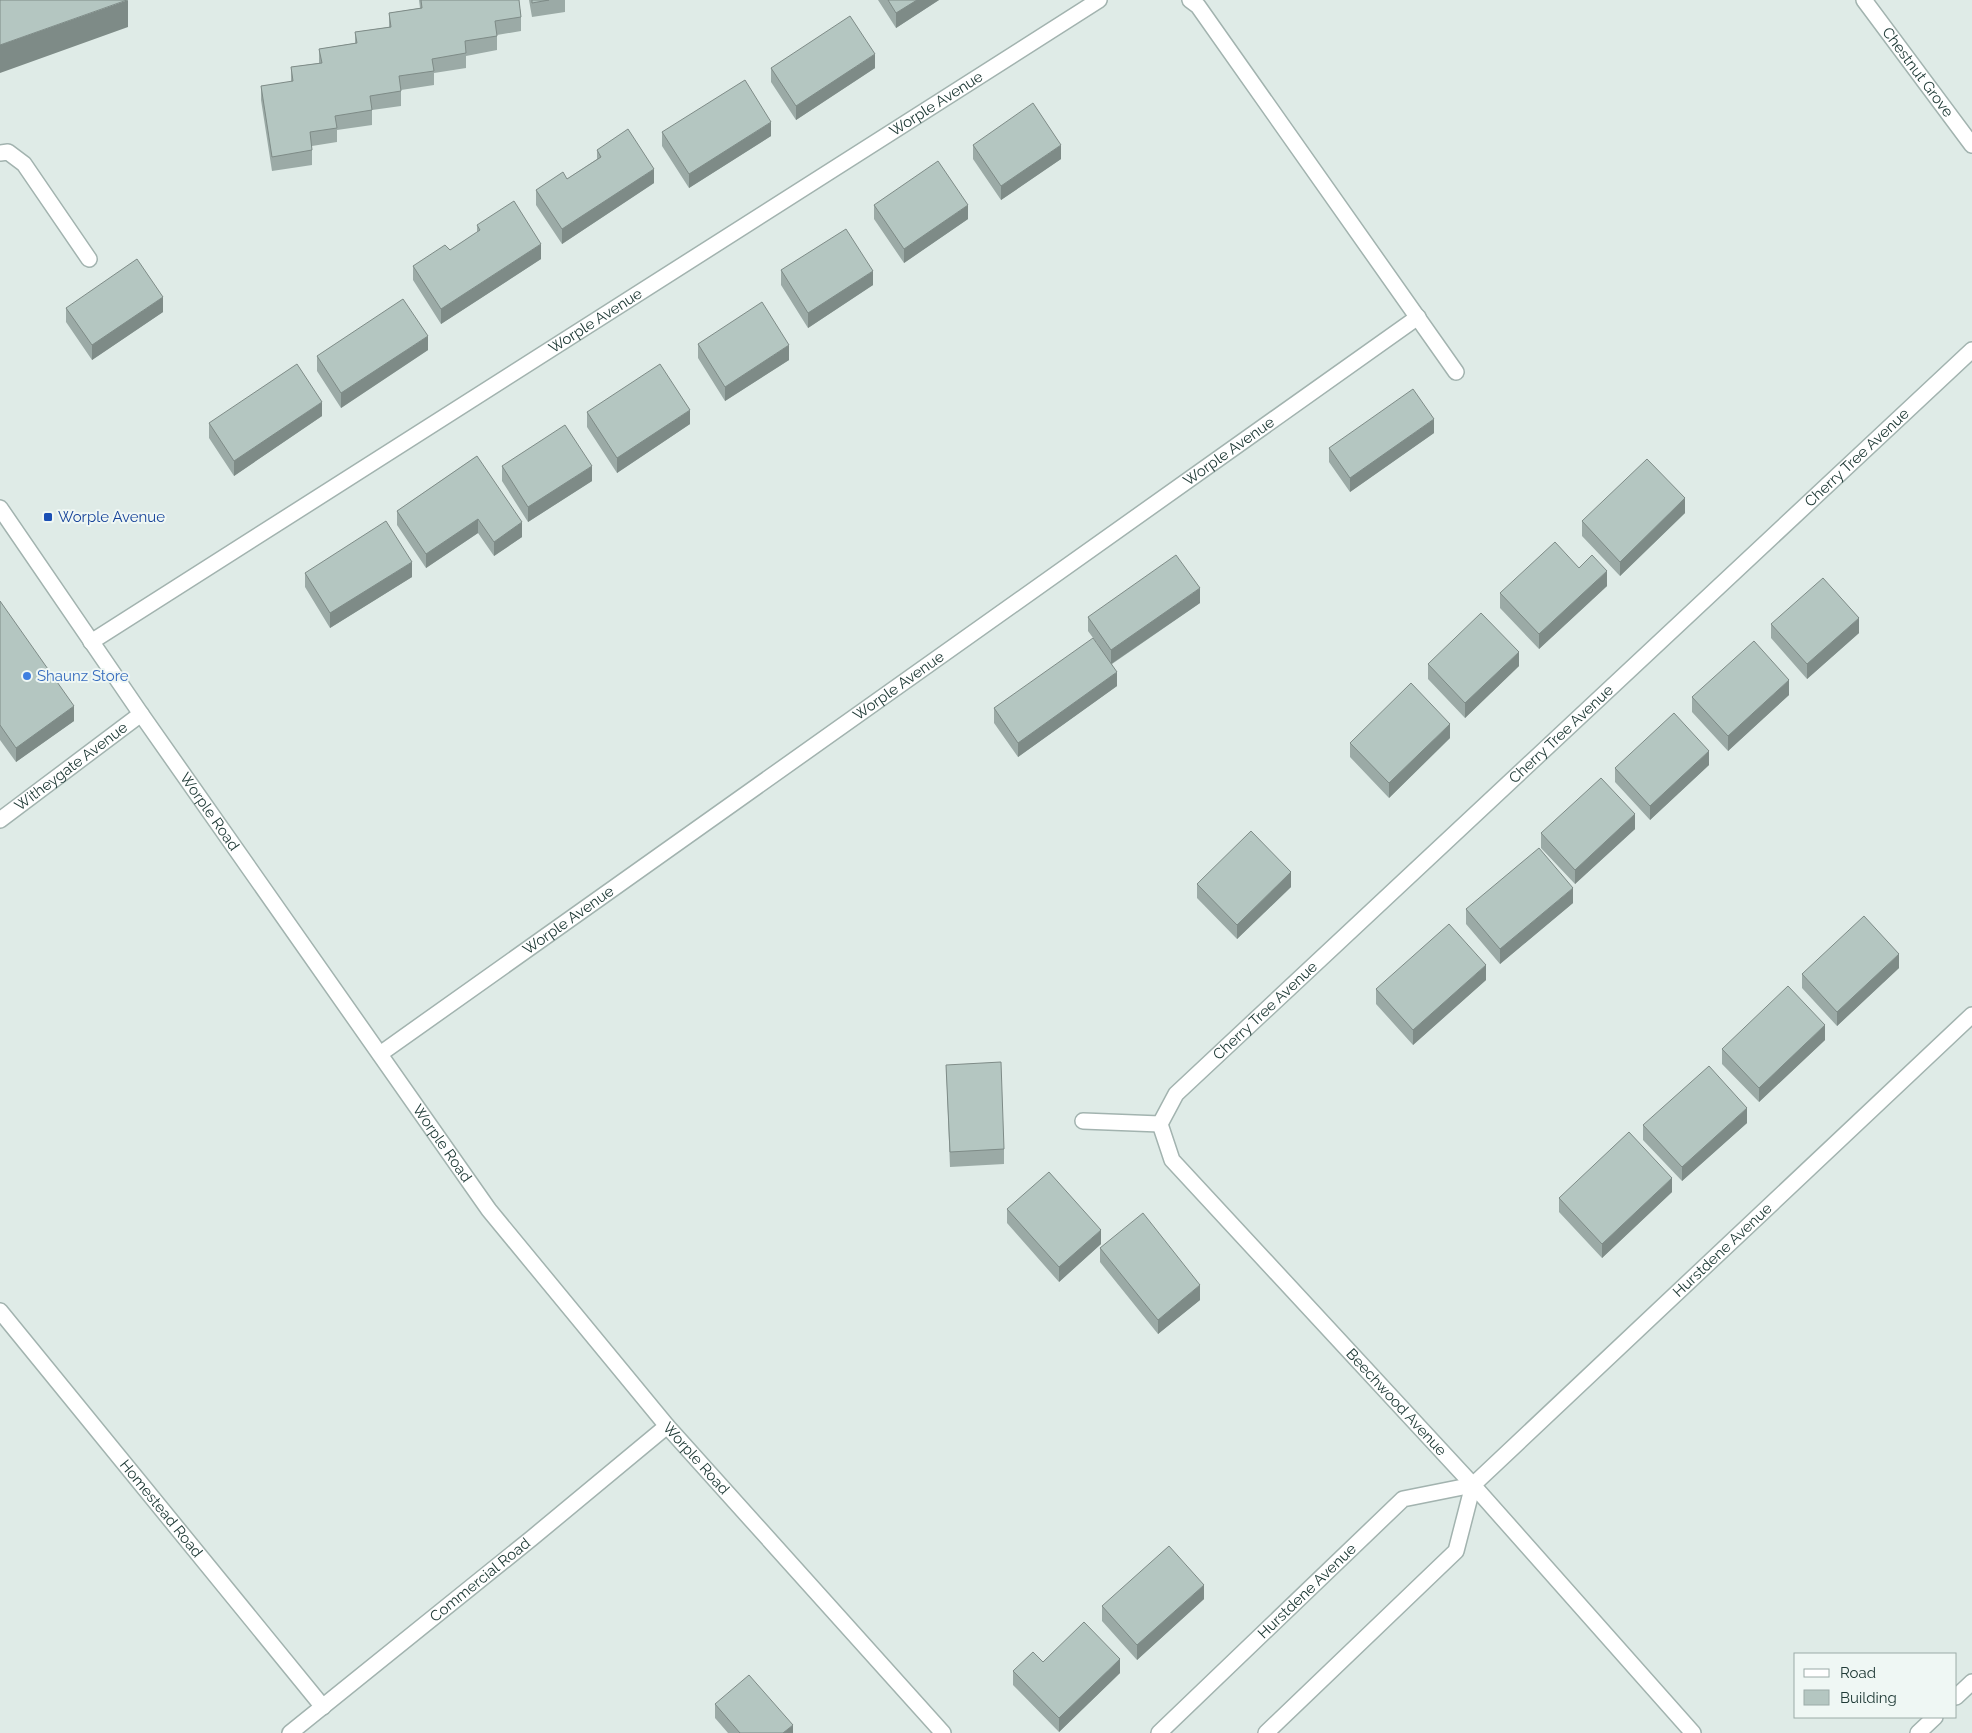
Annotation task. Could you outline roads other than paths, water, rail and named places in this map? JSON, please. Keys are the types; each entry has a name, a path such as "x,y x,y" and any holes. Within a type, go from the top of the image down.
{"street":[{"name":"Worple Avenue","path":"91,642 1100,0"},
{"path":"1190,0 1198,6 1456,372"},
{"name":"Chestnut Grove","path":"1864,0 1972,144"},
{"path":"0,153 8,152 24,164 89,259"},
{"name":"Worple Avenue","path":"380,1054 1418,317"},
{"name":"Cherry Tree Avenue","path":"1160,1124 1176,1094 1972,350"},
{"name":"Worple Road","path":"0,508 141,714 489,1210 667,1426 943,1733"},
{"name":"Witheygate Avenue","path":"0,820 141,714"},
{"name":"Hurstdene Avenue","path":"1159,1733 1402,1499 1473,1485 1972,1015"},
{"path":"1083,1121 1160,1124"},
{"name":"Beechwood Avenue","path":"1160,1124 1172,1160 1473,1485 1693,1733"},
{"name":"Homestead Road","path":"0,1311 323,1707"},
{"name":"Commercial Road","path":"290,1733 532,1538 667,1426"},
{"path":"1266,1733 1456,1552 1473,1485"},
{"path":"1957,1697 1972,1682"},
{"path":"1918,1733 1934,1718"}],"place":[{"name":"Worple Avenue","path":"48,517"},
{"name":"Shaunz Store","path":"27,676"}]}
